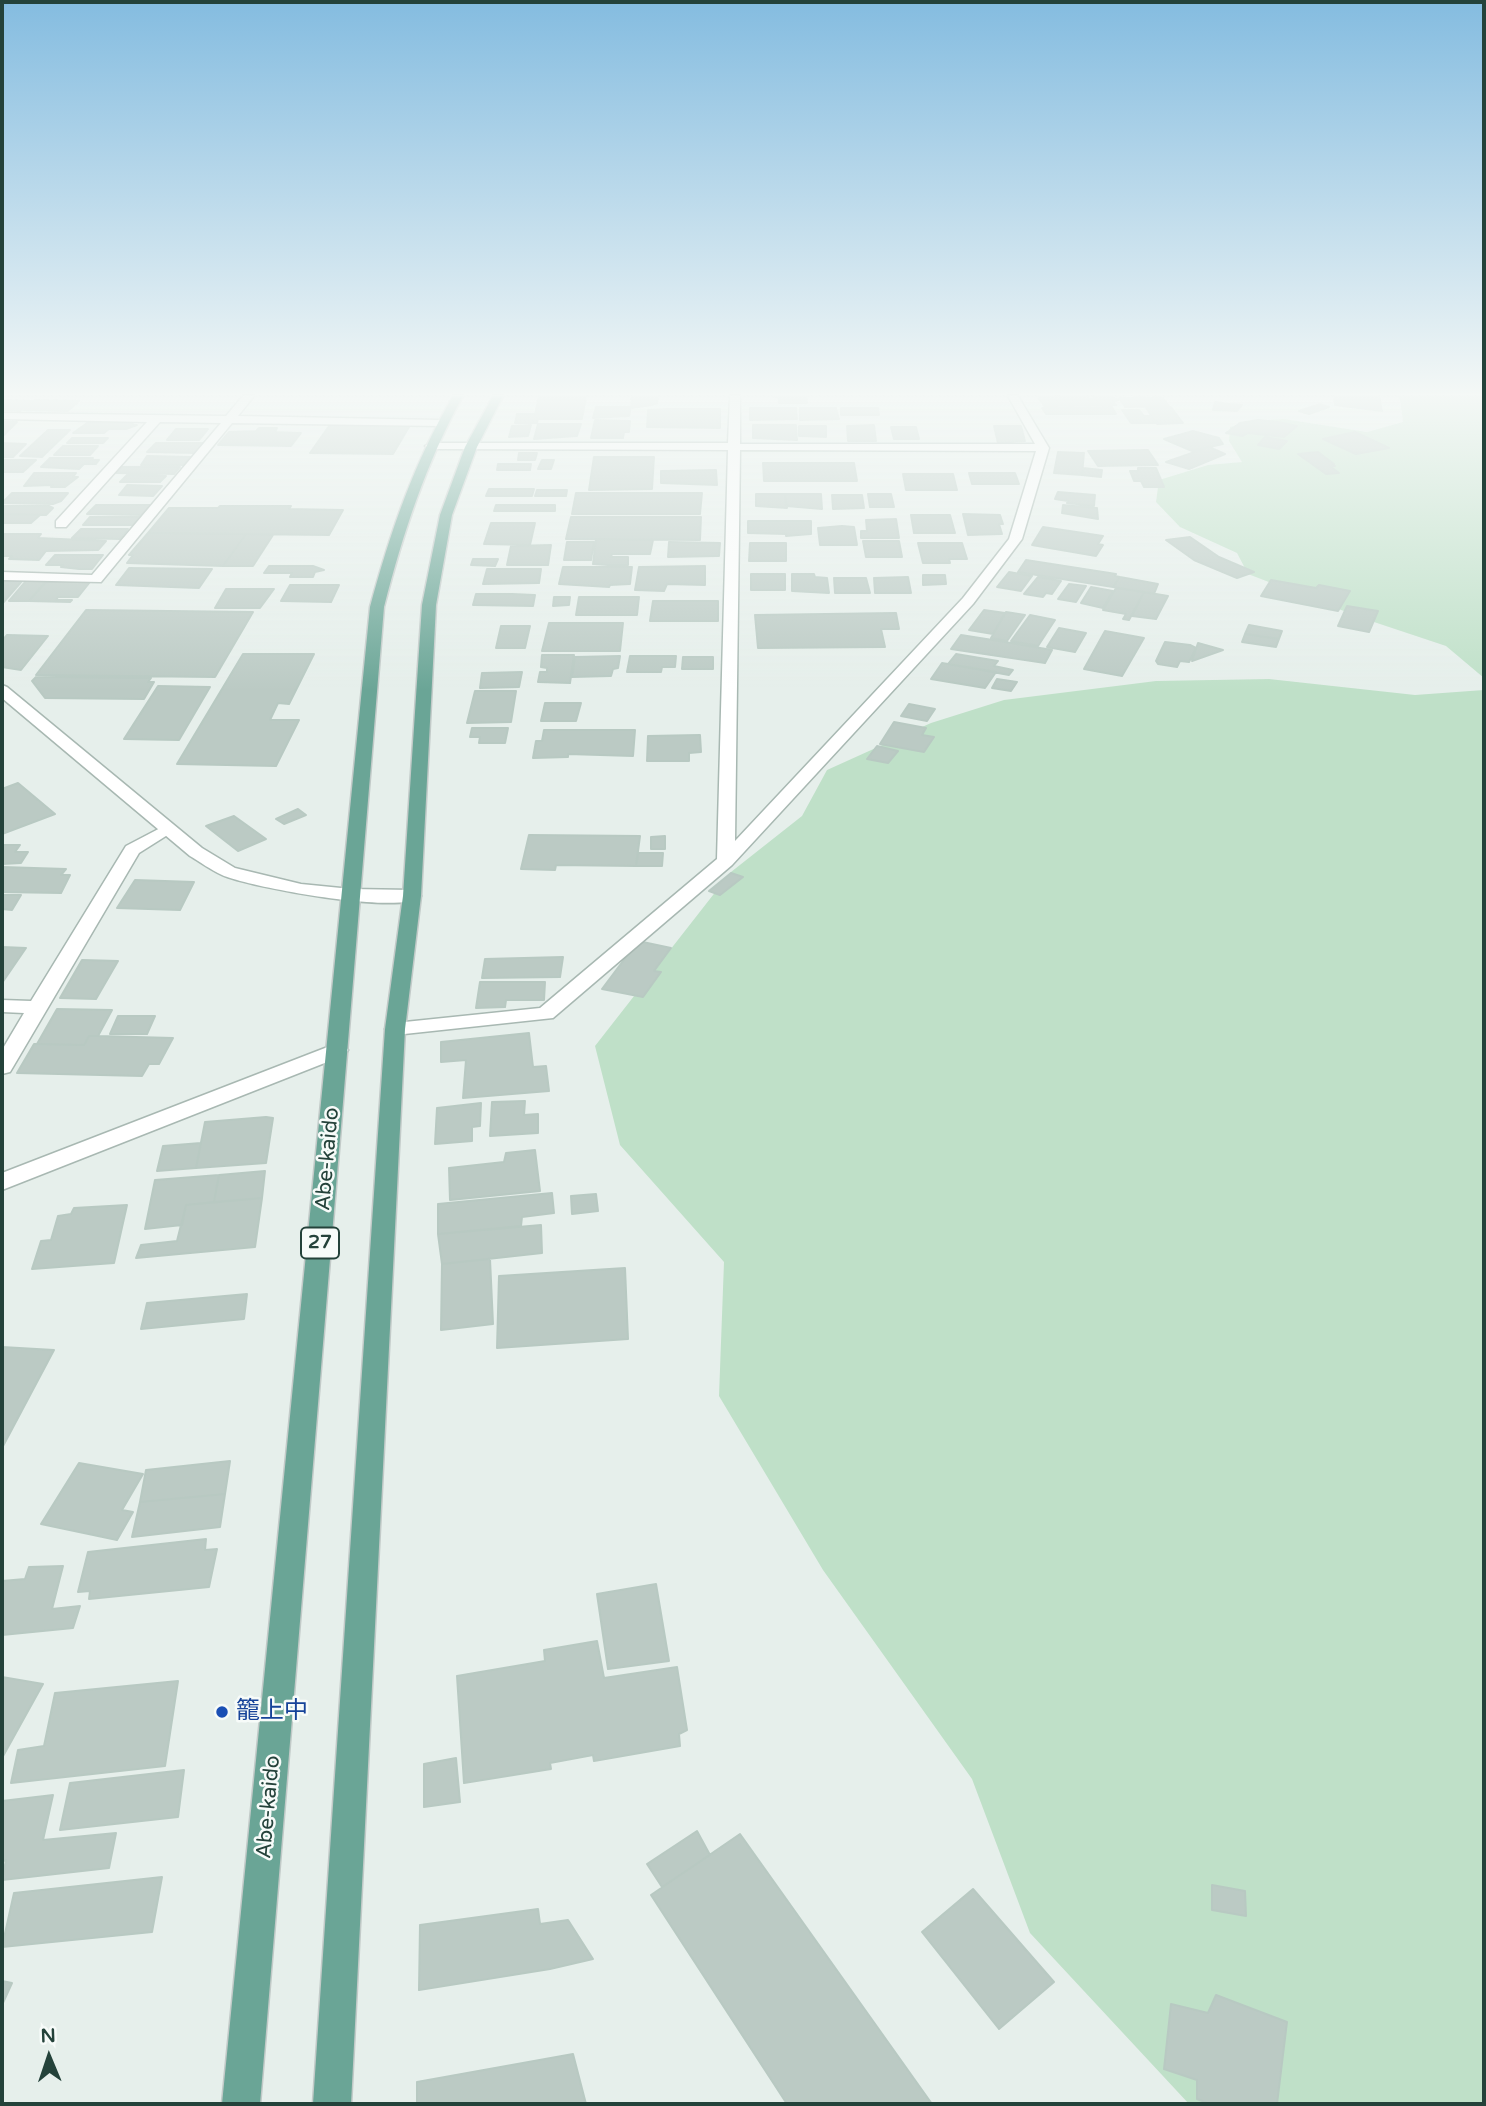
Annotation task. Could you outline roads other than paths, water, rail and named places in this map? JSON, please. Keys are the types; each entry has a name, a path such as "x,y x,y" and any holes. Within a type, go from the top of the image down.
{"main road":[{"name":"Abe-kaido","path":"241,2104 377,607 390,555 413,494"},
{"path":"332,2104 395,1029 412,895 429,605 446,515 454,494"}],"street":[{"path":"61,524 88,494"},
{"path":"2,576 96,579 167,494"},
{"path":"726,861 733,494"},
{"path":"395,1029 546,1014 726,861 968,601 1015,539 1028,494"},
{"path":"2,690 168,829 229,872 301,890 351,895 412,895"},
{"path":"2,1067 132,850 168,829"},
{"path":"2,1006 37,1008"},
{"path":"2,1182 338,1049"}],"place":[{"name":"籠上中","path":"222,1712"}]}
